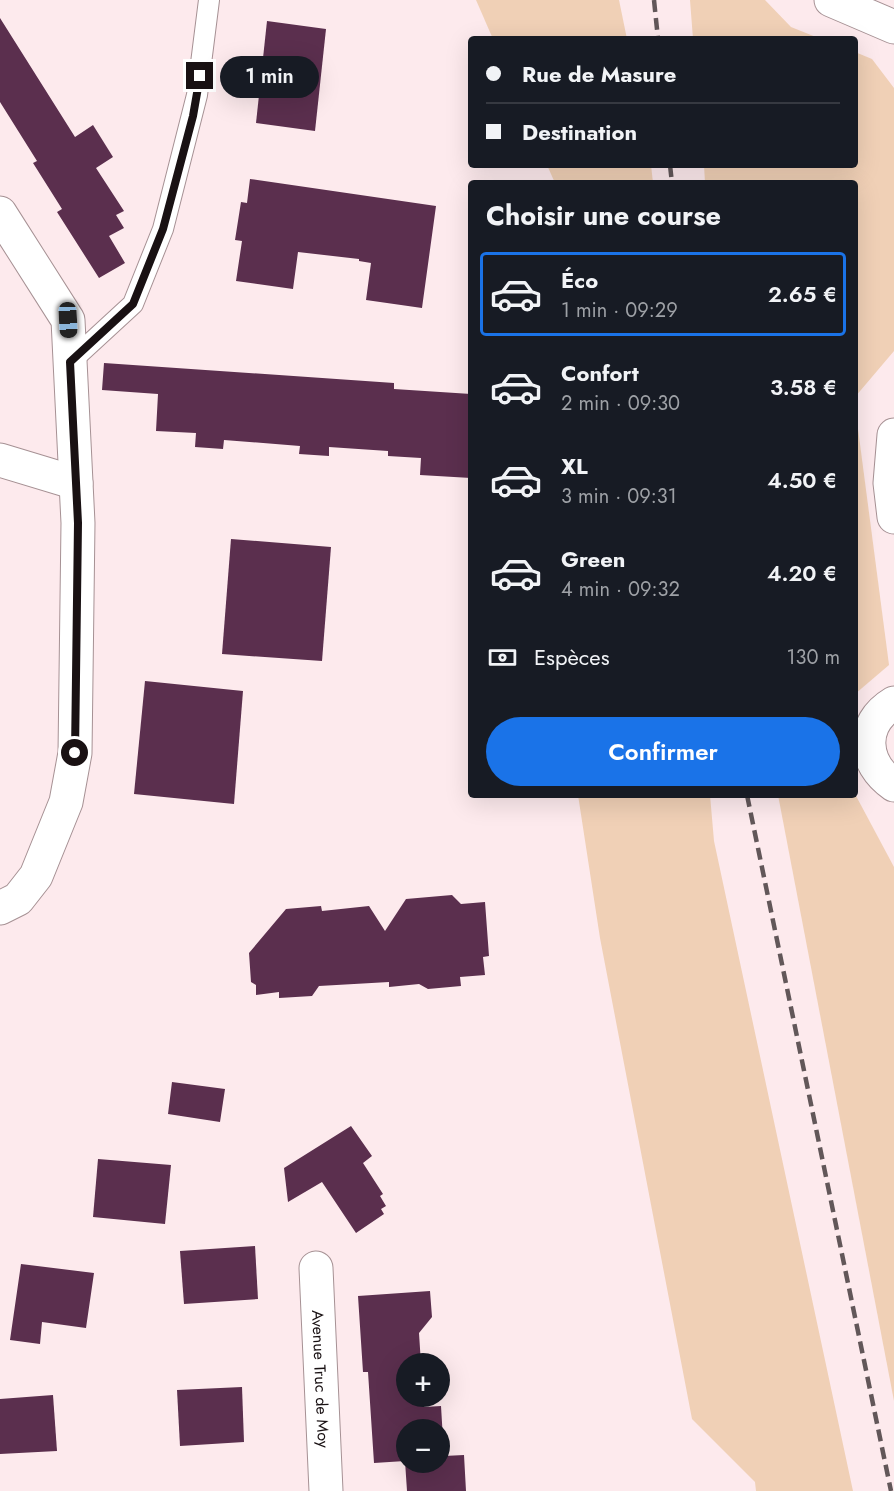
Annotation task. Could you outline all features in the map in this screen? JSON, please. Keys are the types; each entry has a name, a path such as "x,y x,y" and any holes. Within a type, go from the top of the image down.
{"street":[{"path":"831,0 894,27"},
{"path":"0,213 68,320 78,523 75,753 66,802 36,876 18,899 0,908"},
{"path":"894,435 891,483 894,517"},
{"path":"0,460 76,483"},
{"path":"894,703 881,713 873,724 869,738 869,753 874,766 888,781 894,810"},
{"name":"Avenue Truc de Moy","path":"315,1268 326,1491"}],"lane":[{"path":"70,362 133,304 163,229 197,95 209,0"}],"shaded area":[{"path":"476,0 619,0 626,36 492,36"},
{"path":"690,0 765,0 791,27 814,36 693,36"},
{"path":"858,53 872,59 894,88 894,351 858,393 858,180 705,180 704,168 858,168"},
{"path":"548,168 651,168 653,180 554,180"},
{"path":"858,429 889,665 858,691"},
{"path":"578,798 710,798 714,841 853,1491 756,1491 755,1482 692,1419 600,938"},
{"path":"779,798 857,798 894,867 894,1401"}],"building":[{"path":"0,18 75,137 93,125 113,157 96,168 124,211 116,215 124,228 109,236 125,263 99,278 57,212 62,209 33,163 37,161 0,102"},
{"path":"267,21 326,29 315,131 256,123"},
{"path":"250,179 436,206 422,308 366,300 371,263 359,261 359,259 298,252 293,289 236,281 242,241 235,240 241,202 247,203"},
{"path":"104,363 394,383 394,389 468,394 468,478 420,475 421,458 388,456 388,451 329,447 329,456 299,454 300,446 224,440 223,449 195,447 196,433 156,431 158,394 102,390"},
{"path":"231,539 331,547 322,661 222,654"},
{"path":"145,681 243,691 234,804 134,794"},
{"path":"452,895 461,904 485,902 489,956 483,957 485,975 460,977 461,986 428,989 419,984 389,987 389,982 319,986 312,996 279,998 279,992 256,995 256,985 251,982 249,953 286,909 321,906 322,911 369,906 385,931 406,899"},
{"path":"172,1082 225,1089 220,1122 168,1114"},
{"path":"351,1126 372,1156 363,1163 383,1194 380,1196 386,1206 381,1209 384,1214 356,1233 322,1182 288,1202 284,1168"},
{"path":"98,1159 171,1165 165,1224 93,1217"},
{"path":"255,1246 258,1299 184,1304 180,1251"},
{"path":"21,1264 94,1273 86,1328 42,1322 40,1344 10,1340"},
{"path":"430,1291 432,1317 419,1333 420,1353 396,1353 396,1407 441,1407 442,1419 396,1419 396,1462 374,1463 368,1372 363,1372 358,1296"},
{"path":"242,1387 244,1442 180,1446 177,1390"},
{"path":"53,1395 57,1451 0,1454 0,1399"},
{"path":"464,1455 466,1491 407,1491 406,1473 450,1473 450,1456"}],"railway":[{"path":"654,0 658,36"},
{"path":"670,168 672,180"},
{"path":"748,798 891,1491"}],"route":[{"path":"75,753 78,523 70,362 133,304 163,229 193,116 200,76"}]}
